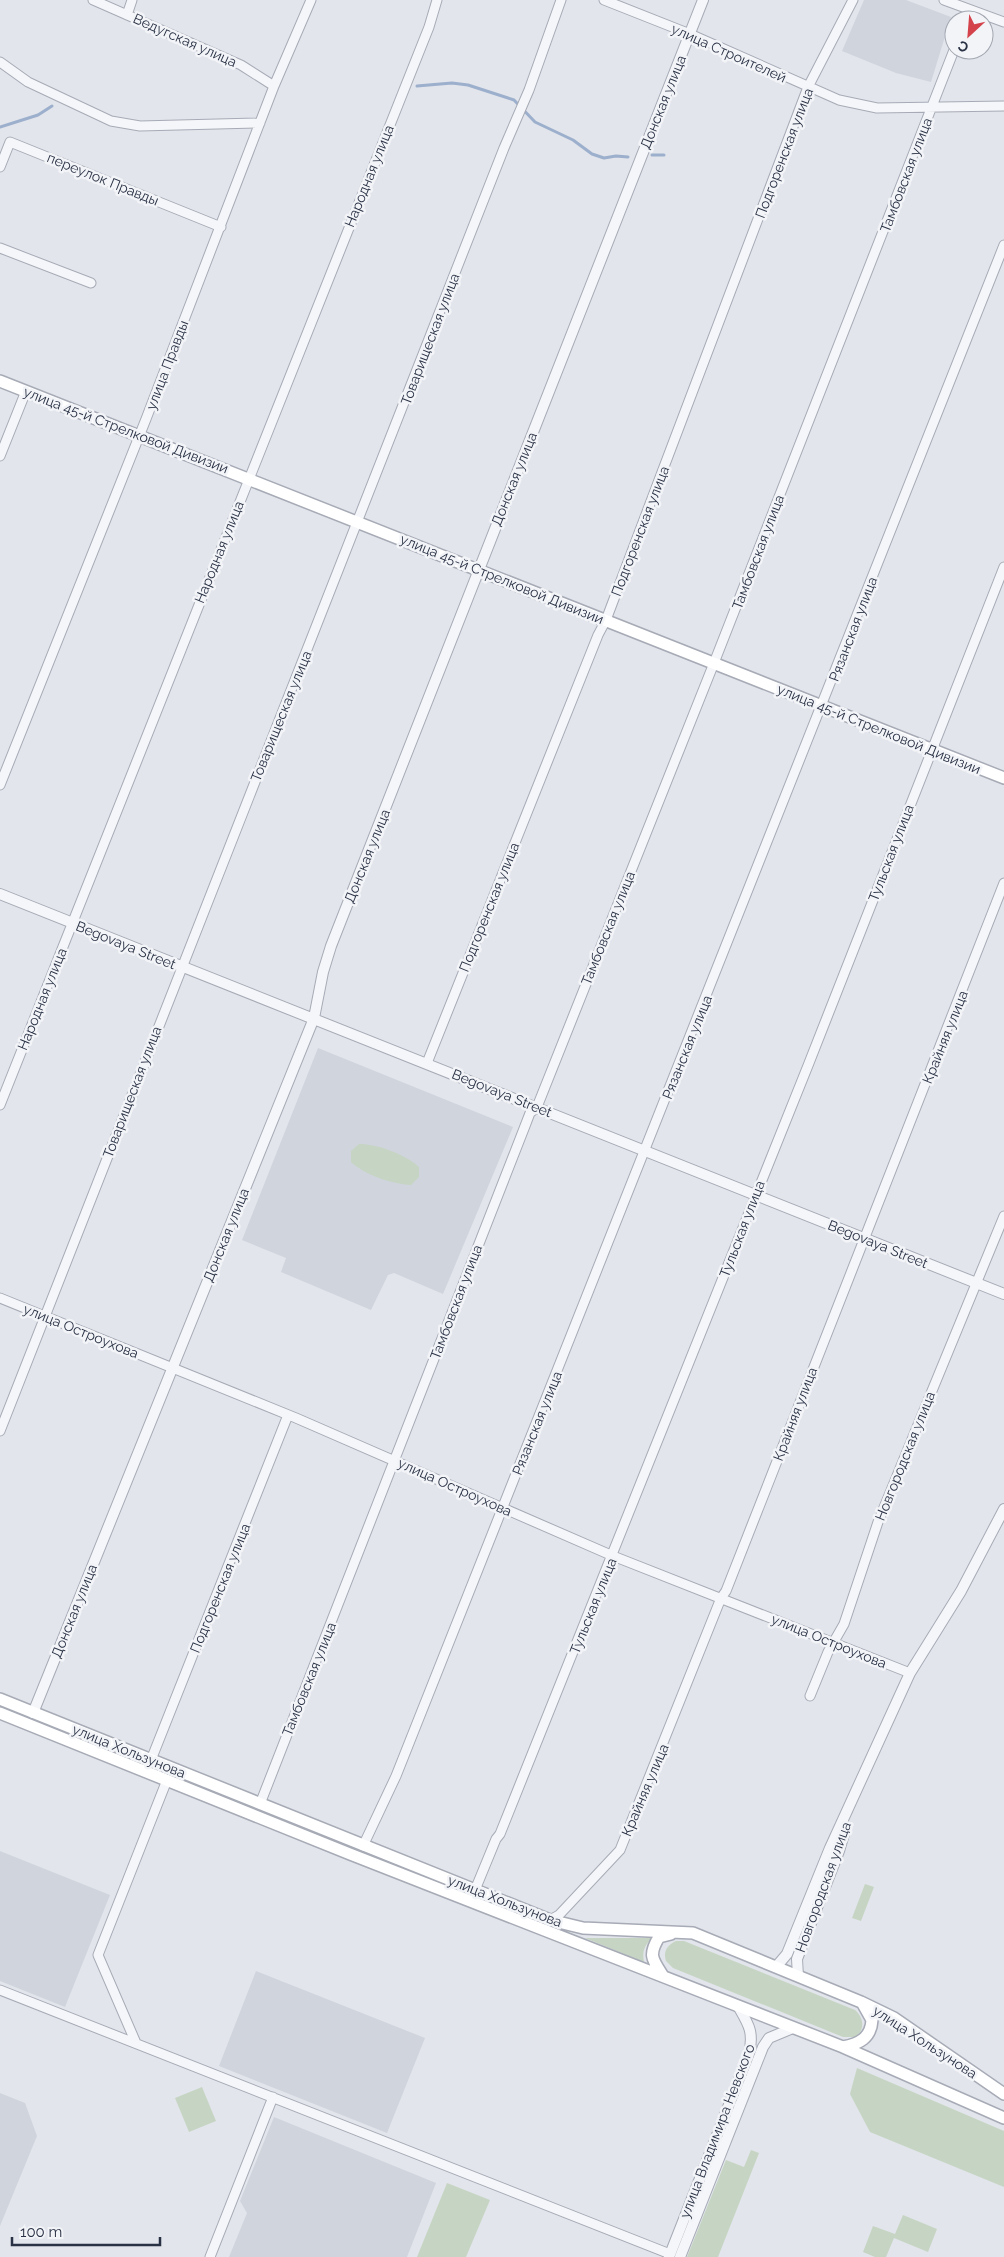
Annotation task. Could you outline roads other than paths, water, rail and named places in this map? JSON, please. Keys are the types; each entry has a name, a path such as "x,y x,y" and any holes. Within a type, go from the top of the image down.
{"main road":[{"name":"улица 45-й Стрелковой Дивизии","path":"0,381 1004,778"},
{"name":"улица Хользунова","path":"0,1699 550,1920 583,1928 693,1933 861,2002 894,2018 1004,2094"},
{"name":"улица Хользунова","path":"0,1713 535,1928 663,1976 844,2048 1001,2114"},
{"path":"28,1724 33,1713"},
{"path":"663,1976 652,1960 652,1948 659,1937 676,1932"},
{"path":"844,2048 860,2043 870,2032 872,2020 869,2011 861,2002"}],"street":[{"name":"Ведугская улица","path":"93,0 241,65 274,86"},
{"path":"127,15 132,0"},
{"name":"улица Правды","path":"0,785 221,227 274,86 311,0"},
{"name":"Народная улица","path":"0,1105 429,27 437,0"},
{"name":"Товарищеская улица","path":"0,1431 504,148 529,90 561,0"},
{"name":"улица Строителей","path":"604,0 690,34 838,100 876,108 1004,106"},
{"name":"Донская улица","path":"33,1713 314,1018 323,972 331,946 703,0"},
{"name":"Подгоренская улица","path":"427,1063 598,635 606,620 808,87 853,0"},
{"path":"944,0 970,10"},
{"name":"Тамбовская улица","path":"260,1804 530,1113 537,1107 714,663 950,60"},
{"path":"0,62 28,82 111,121 140,126 260,123"},
{"name":"переулок Правды","path":"0,167 10,142 221,227"},
{"name":"Рязанская улица","path":"363,1846 396,1776 646,1151 1004,246"},
{"path":"0,248 92,283"},
{"path":"0,456 26,391"},
{"name":"Тульская улица","path":"475,1890 496,1839 500,1834 613,1556 1004,567"},
{"name":"Крайняя улица","path":"550,1920 559,1914 620,1850 721,1598 726,1591 863,1238 959,1002 1004,883"},
{"name":"Begovaya Street","path":"0,894 1004,1294"},
{"name":"Новгородская улица","path":"810,1696 844,1624 878,1522 1004,1216"},
{"name":"улица Остроухова","path":"0,1298 288,1415 613,1556 910,1673"},
{"name":"Подгоренская улица","path":"151,1760 288,1415"},
{"name":"Новгородская улица","path":"776,1967 787,1954 830,1848 910,1673 961,1591 1004,1508"},
{"path":"136,2043 98,1954 168,1780"},
{"name":"Новгородская улица","path":"798,1976 797,1959 839,1852 853,1799"},
{"path":"0,1990 673,2256"},
{"name":"улица Владимира Невского","path":"673,2256 749,2054 752,2038 749,2024 738,2006"},
{"name":"улица Владимира Невского","path":"673,2256 763,2047 769,2038 793,2028"},
{"path":"210,2257 273,2097"}],"waterway":[{"path":"417,86 452,83 468,85 514,100 535,122 573,140 592,154 604,158 628,157"},
{"path":"0,127 38,115 52,106"},
{"path":"652,155 664,155"}]}
